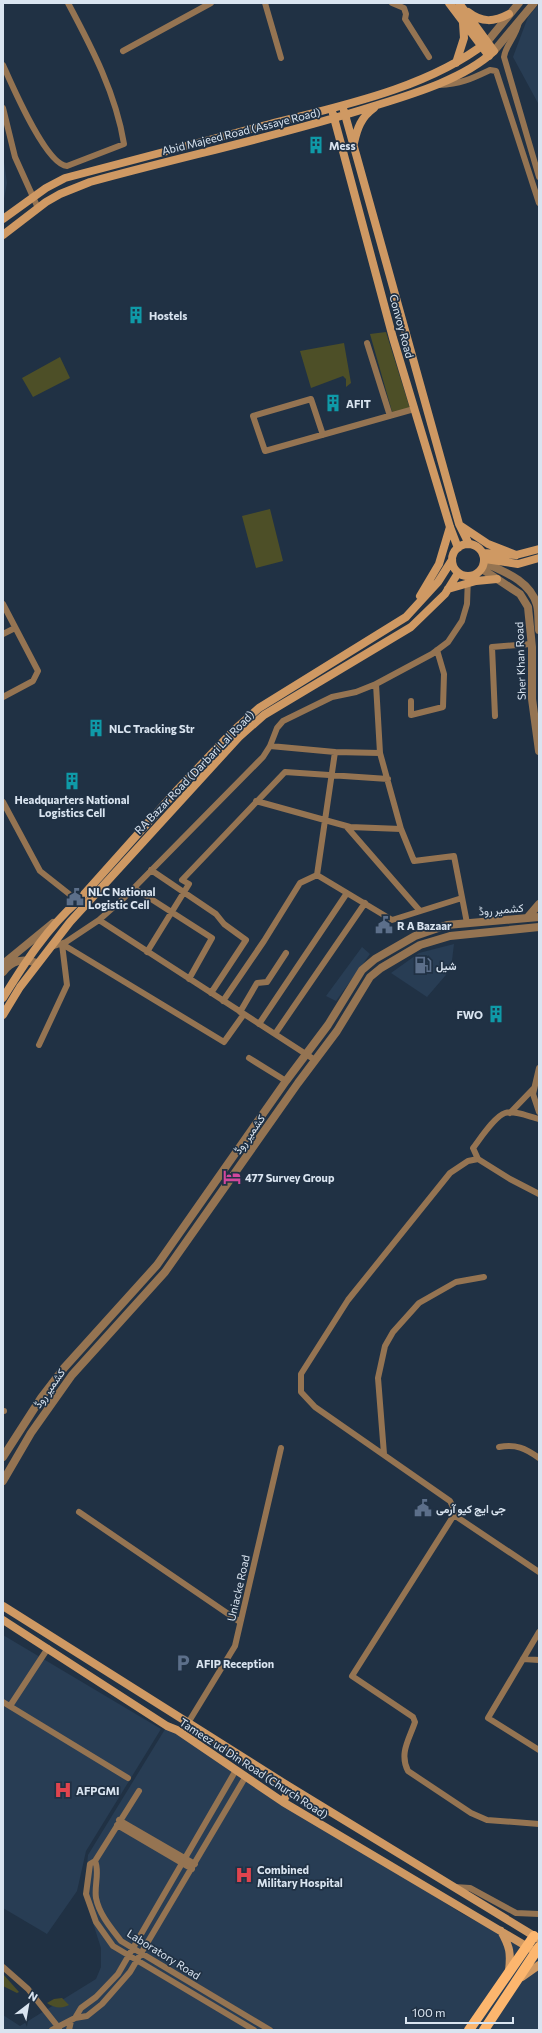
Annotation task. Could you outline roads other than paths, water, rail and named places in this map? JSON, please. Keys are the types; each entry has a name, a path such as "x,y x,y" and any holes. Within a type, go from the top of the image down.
{"main road":[{"path":"449,3 463,22 492,53"},
{"path":"461,5 484,44"},
{"path":"461,5 476,18 486,21 497,20 509,14"},
{"path":"456,63 464,38 463,22"},
{"name":"Abid Majeed Road (Assaye Road)","path":"3,219 33,197 64,178 342,105 422,78 456,63 484,44"},
{"name":"Abid Majeed Road (Assaye Road)","path":"3,235 38,208 60,194 90,182 378,105 435,85 492,53"},
{"name":"Convoy Road","path":"342,105 459,524 469,544"},
{"path":"353,146 357,130 362,120 368,112 378,105"},
{"name":"Convoy Road","path":"331,108 393,338 450,527 458,548"},
{"path":"459,524 488,544 516,555"},
{"path":"413,608 439,564 450,527"},
{"path":"484,561 477,546 469,544 458,548 454,553 452,560 458,573 468,580 497,579"},
{"path":"448,589 476,575 484,561 539,549"},
{"path":"484,561 518,564 539,558"},
{"name":"RA Bazar Road (Darbari Lal Road)","path":"3,998 26,959 69,909 78,902 179,788 233,731 259,708 406,617 438,582 452,560"},
{"name":"RA Bazar Road (Darbari Lal Road)","path":"3,1015 37,963 70,922 239,737 264,715 411,627 448,589 458,573"},
{"name":"Tameez ud Din Road (Church Road)","path":"3,1606 290,1787 536,1937"},
{"name":"Tameez ud Din Road (Church Road)","path":"3,1620 167,1726 177,1730 283,1802 501,1931 527,1946 538,1950"},
{"path":"74,1665 80,1654"},
{"path":"283,1802 290,1787"},
{"path":"501,1931 509,1945 511,1952 509,1972"},
{"path":"469,2030 527,1946 536,1937"},
{"path":"484,2030 538,1950"},
{"path":"517,1981 539,1965"}],"street":[{"path":"3,65 37,134 59,164 67,166 124,144 116,108 104,74 68,3"},
{"path":"123,51 212,3"},
{"path":"266,3 281,58"},
{"path":"392,3 404,8 406,14 405,19 429,56"},
{"name":"Abid Majeed Road (Assaye Road)","path":"484,44 519,3"},
{"name":"Abid Majeed Road (Assaye Road)","path":"492,53 534,3"},
{"path":"519,22 516,33 504,53 504,57 539,177"},
{"path":"435,85 455,84 482,76 490,70 496,71 539,203"},
{"path":"3,108 15,157 38,208"},
{"path":"367,343 390,416"},
{"path":"323,435 311,399 253,416 265,451 323,435 414,409"},
{"name":"Sher Khan Road","path":"484,561 497,579 520,594 528,607 531,644 532,699 539,750"},
{"name":"Sher Khan Road","path":"484,561 512,575 527,586 537,605 539,630"},
{"path":"49,948 62,944 99,920 134,888 263,757 270,746 277,728 283,721 332,697 356,692 376,684 437,650 448,642 462,621 467,604 468,580"},
{"path":"3,604 38,671 33,681 3,697"},
{"path":"3,634 15,628"},
{"path":"495,716 492,647 531,644"},
{"path":"411,701 411,715 443,707 444,674 437,650"},
{"path":"376,684 380,753 401,829 414,861 454,856 467,923"},
{"path":"270,746 335,752 380,753"},
{"path":"317,875 335,752"},
{"path":"147,952 188,884 182,880 285,772 388,779"},
{"path":"3,802 40,871 78,902"},
{"path":"256,802 346,826 401,829"},
{"path":"346,826 420,911"},
{"path":"151,870 216,914 224,924 246,940 211,993"},
{"path":"317,875 392,920 462,898"},
{"path":"223,1001 264,941 300,883 317,875"},
{"path":"134,888 212,938 189,978"},
{"path":"259,1024 348,893"},
{"path":"275,1034 365,903"},
{"path":"527,918 539,904"},
{"path":"3,964 69,909"},
{"name":"کشمیر روڈ","path":"3,1457 41,1398 85,1344 157,1265 288,1079 328,1025 362,970 375,959 415,936 448,925 539,917"},
{"path":"99,920 315,1060"},
{"name":"کشمیر روڈ","path":"3,1481 31,1433 72,1375 165,1272 252,1147 337,1031 370,977 381,968 420,945 450,936 539,927"},
{"path":"62,944 224,1042 242,1013 257,983 266,982 286,953"},
{"path":"39,1045 67,985 62,944"},
{"path":"3,972 12,963 26,959 37,963"},
{"path":"249,1058 298,1083"},
{"path":"539,1068 533,1094 539,1112"},
{"path":"510,1112 534,1087"},
{"path":"539,1119 510,1112 503,1113 485,1132 473,1148 478,1160 539,1194"},
{"path":"244,1141 252,1147"},
{"path":"231,1160 239,1166"},
{"path":"478,1160 468,1162 450,1173 348,1300 301,1374 301,1392 315,1407 450,1501 454,1507 454,1515 352,1676 413,1717 415,1722 404,1753 404,1762 408,1771 413,1775 471,1813 487,1820 539,1824"},
{"path":"384,1454 378,1378 385,1346 393,1332 419,1303 456,1282 484,1277"},
{"path":"136,1288 144,1295"},
{"path":"85,1344 93,1352"},
{"path":"41,1398 51,1406"},
{"path":"499,1447 511,1444 525,1448 539,1458"},
{"name":"Uniacke Road","path":"188,1723 235,1646 281,1448"},
{"path":"79,1512 240,1622"},
{"path":"454,1515 539,1572"},
{"path":"539,1632 488,1718 539,1750"},
{"path":"10,1706 48,1648"},
{"path":"523,1659 539,1660"},
{"path":"3,1702 128,1778"},
{"path":"70,2030 73,2020 81,2008 96,1997 118,1974 236,1770"},
{"path":"3,1967 28,1989 56,2029 73,2020 87,2016 102,2004 125,1979 137,1962 246,1776"},
{"name":"Laboratory Road","path":"139,1791 95,1861 90,1864 86,1894 103,1933 113,1946 137,1962 254,2030"},
{"path":"118,1823 194,1867"},
{"name":"Laboratory Road","path":"95,1861 98,1865 96,1877 96,1899 106,1923 121,1941 270,2030"},
{"path":"452,1886 470,1888 516,1913 539,1914"}],"place":[{"name":"Mess","path":"316,145"},
{"name":"Hostels","path":"136,315"},
{"name":"AFIT","path":"333,403"},
{"name":"NLC Tracking Str","path":"96,728"},
{"name":"Headquarters National Logistics Cell","path":"72,781"},
{"name":"NLC National Logistic Cell","path":"75,897"},
{"name":"R A Bazaar","path":"384,925"},
{"name":"شیل","path":"423,965"},
{"name":"FWO","path":"496,1014"},
{"name":"477 Survey Group","path":"232,1177"},
{"name":"جی ایچ کیو آرمی","path":"423,1508"},
{"name":"AFIP Reception","path":"183,1663"},
{"name":"AFPGMI","path":"63,1790"},
{"name":"Combined Military Hospital","path":"244,1875"}]}
